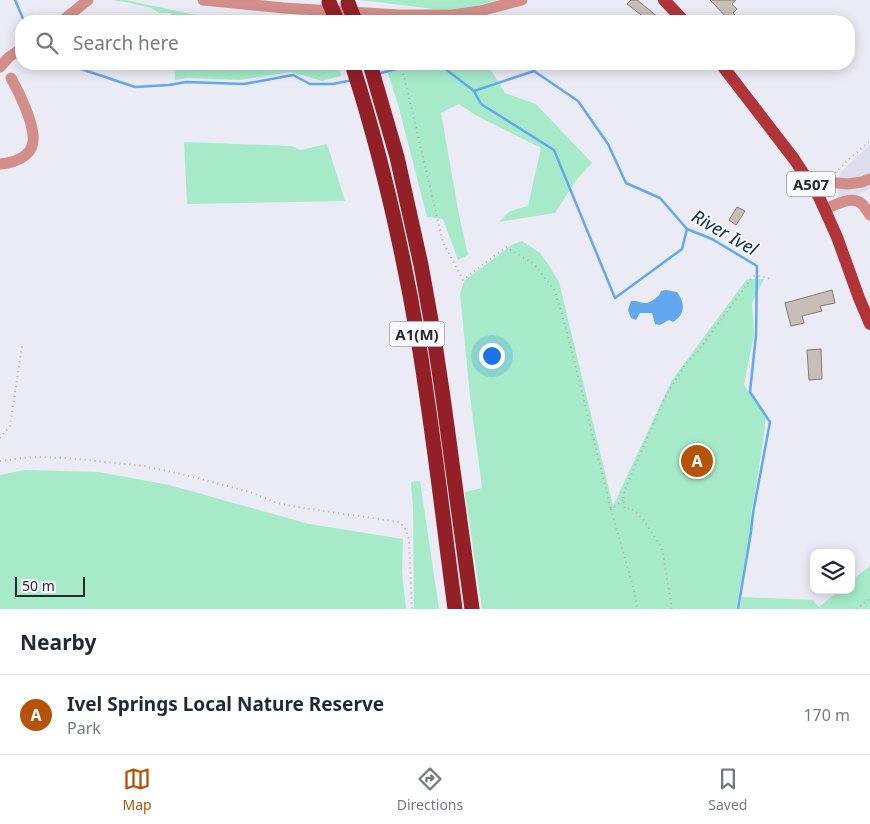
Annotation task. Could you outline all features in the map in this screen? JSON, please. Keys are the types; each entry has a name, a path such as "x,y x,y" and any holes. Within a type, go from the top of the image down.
{"highway":[{"path":"329,1 335,15"},
{"path":"348,1 353,15"},
{"name":"A1(M)","path":"354,70 380,158 407,279 418,340 455,609"},
{"name":"A1(M)","path":"372,70 397,157 421,265 443,397 472,609"}],"main road":[{"path":"664,0 678,15"},
{"name":"A507","path":"726,70 794,159 825,209 870,324"}],"street":[{"path":"69,15 88,0"},
{"path":"203,0 284,8 398,15 452,15 480,11 522,0"},
{"path":"0,67 15,53"},
{"path":"0,164 16,161 23,157 29,152 34,141 29,117 11,78"},
{"path":"813,188 827,182 848,184 870,179"},
{"path":"825,209 850,200 862,204 870,215"}],"path":[{"path":"402,70 443,242 463,280 506,247 534,264 555,291 611,509 635,594 637,609"},
{"path":"827,182 870,141"},
{"path":"672,609 662,548 643,519 631,508 625,509 623,500 625,490 665,397 685,365 698,351 753,276 771,278"},
{"path":"0,438 10,426 22,346"},
{"path":"0,461 37,457 67,458 144,466 250,492 277,503 399,522 408,534 412,609"},
{"path":"611,509 623,500"},
{"path":"856,609 870,599"}],"shaded area":[{"path":"870,145 870,189 839,202 839,180 841,173"}],"green space":[{"path":"126,0 196,15 159,13 151,8 114,1"},
{"path":"360,0 497,0 451,11"},
{"path":"174,70 340,70 341,76 322,81 291,72 239,80 188,78 175,80"},
{"path":"387,70 491,70 505,93 536,104 592,163 577,179 555,213 499,222 510,211 528,206 541,148 477,116 459,104 441,113 468,255 458,260 443,219 427,217 399,108"},
{"path":"184,142 291,146 300,150 327,144 345,201 187,204"},
{"path":"522,241 540,253 559,282 613,506 672,380 747,279 764,279 752,303 754,334 744,385 765,416 765,428 751,513 751,527 736,609 482,609 465,492 482,488 470,396 460,294 464,281 513,244"},
{"path":"24,470 99,472 169,485 309,524 403,539 402,572 406,609 0,609 0,475"},
{"path":"420,481 439,609 414,609 411,482"},
{"path":"870,566 870,609 740,609 742,597 813,600 819,607 835,594 855,594 855,578"}],"water":[{"path":"661,291 677,292 682,300 682,312 677,319 673,322 669,320 660,325 655,324 652,313 640,313 636,320 631,318 628,310 631,301 648,303 656,298"}],"building":[{"path":"631,0 637,0 656,15 641,15 627,4"},
{"path":"710,0 736,0 732,4 737,9 733,13 735,15 724,15"},
{"path":"737,207 745,211 736,225 729,220"},
{"path":"832,290 835,303 820,306 822,311 802,316 804,323 791,326 785,303"},
{"path":"821,349 822,379 809,380 807,350"}],"waterway":[{"name":"River Ivel","path":"15,0 21,15"},
{"name":"River Ivel","path":"84,70 135,87 186,82 244,84 293,75 310,84 333,84 353,80"},
{"name":"River Ivel","path":"377,74 392,70"},
{"name":"River Ivel","path":"447,70 474,91 534,71 578,101 608,144 626,183 660,198 687,229 712,239 757,266 756,335 750,392 770,422 738,609"},
{"path":"474,91 481,104 554,150 615,298 682,249 687,229"}],"place":[{"name":"Ivel Springs Local Nature Reserve","path":"697,461"}]}
